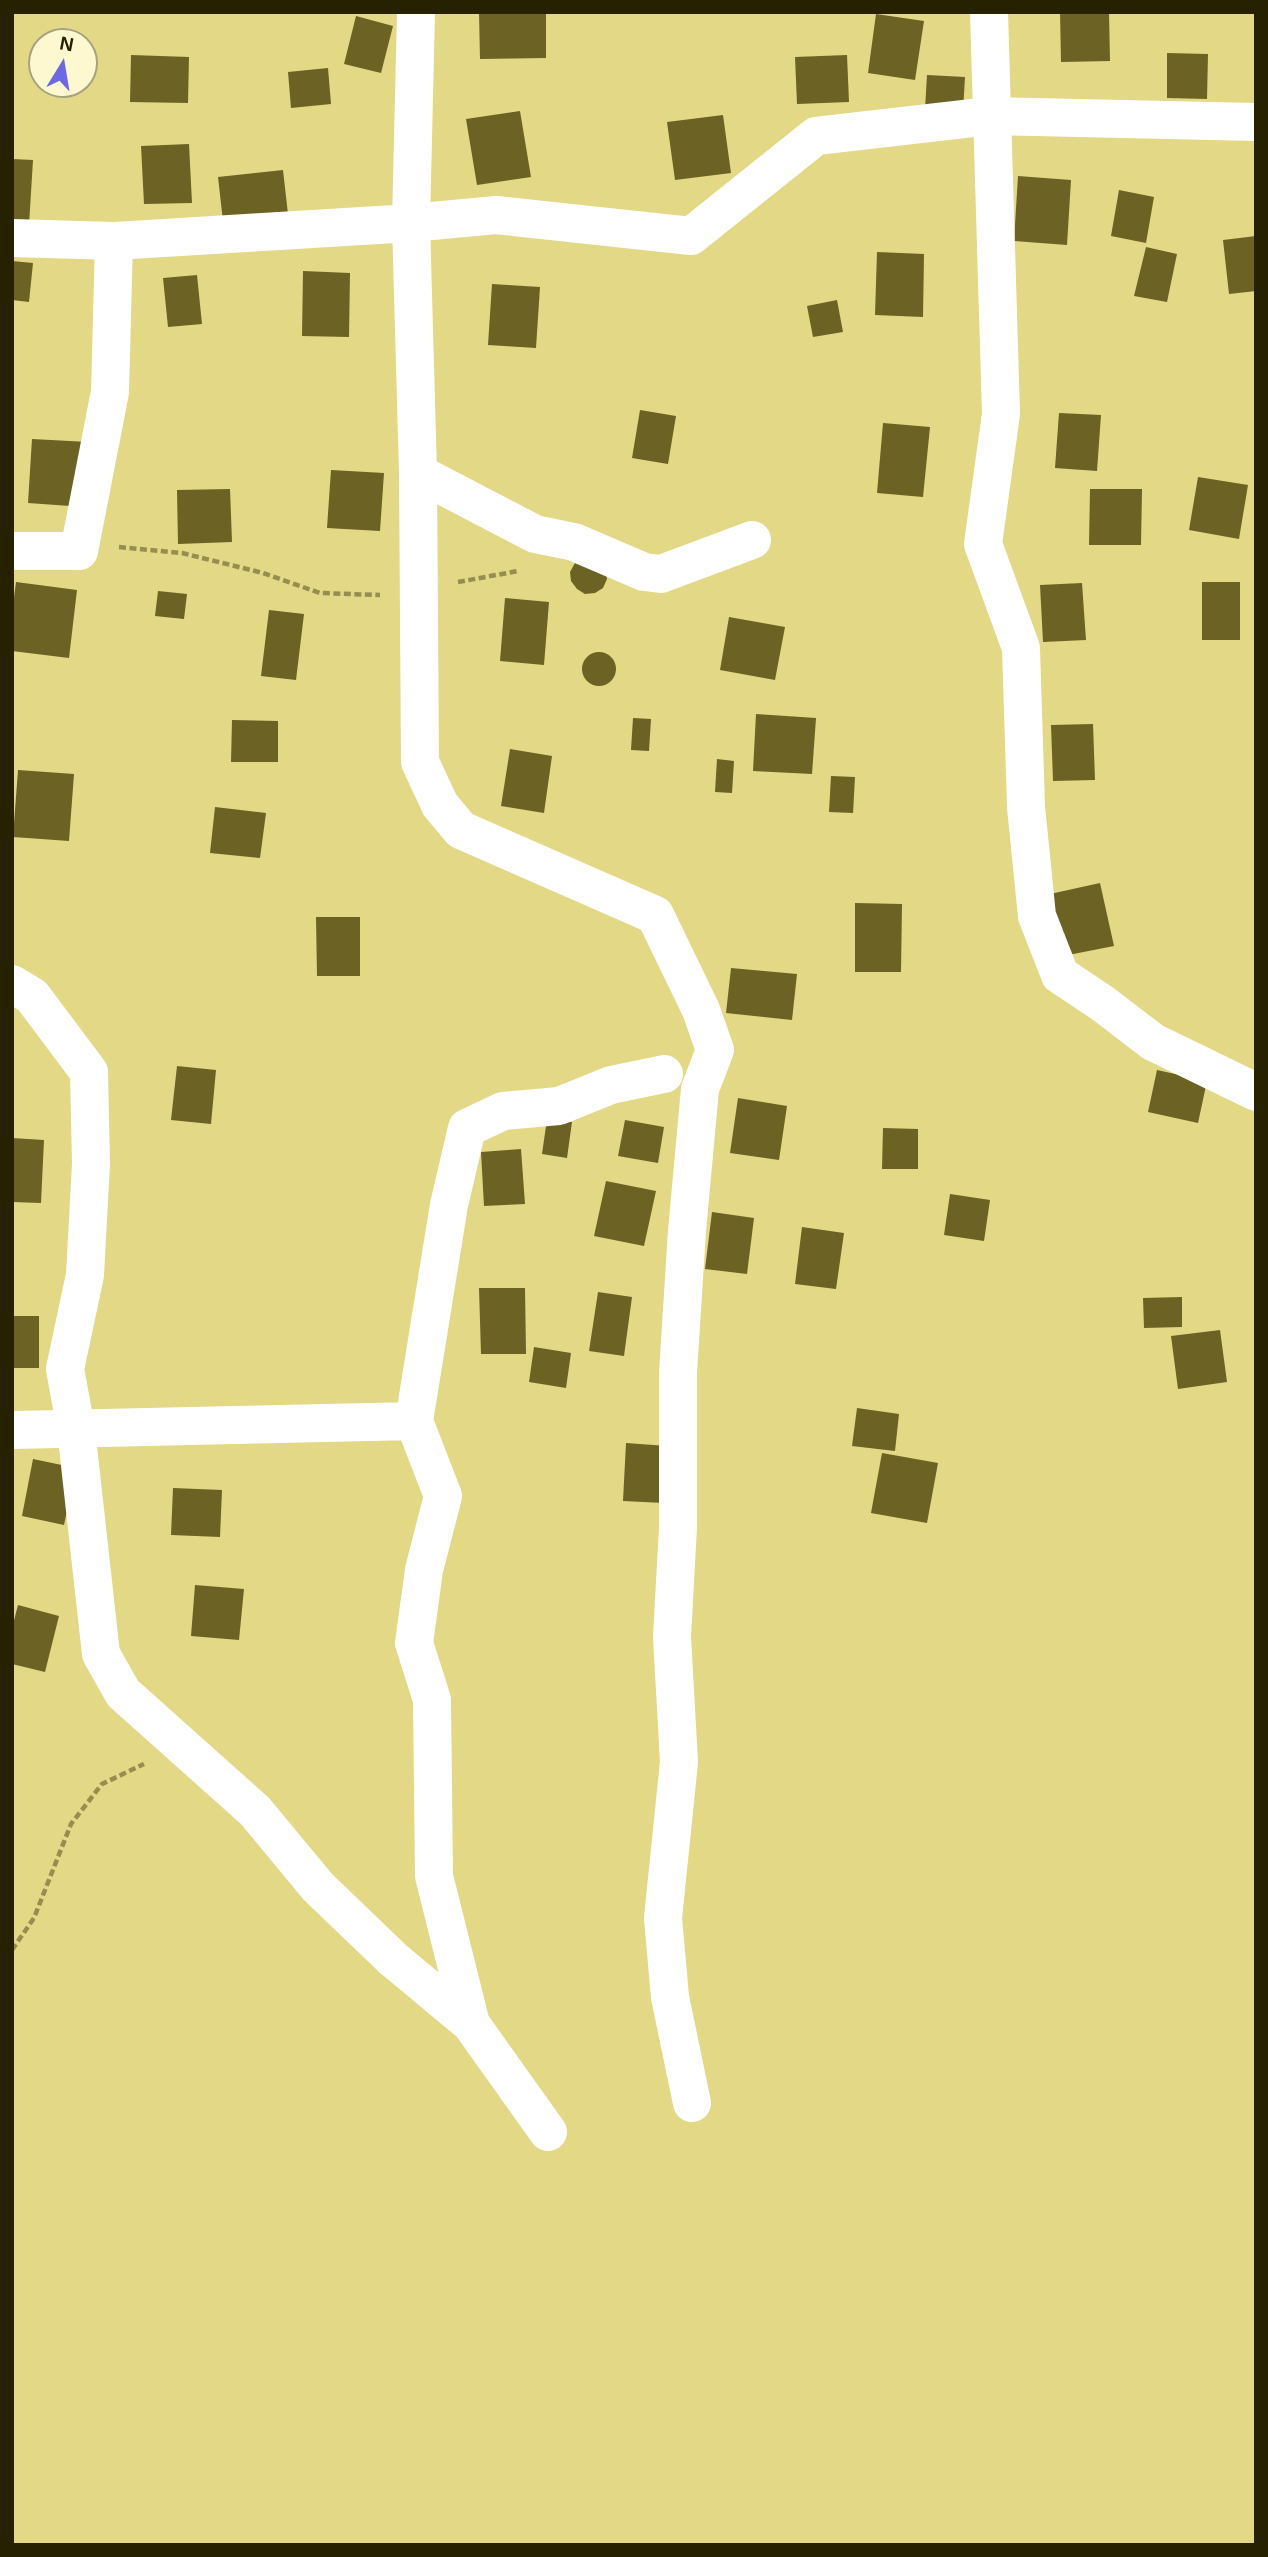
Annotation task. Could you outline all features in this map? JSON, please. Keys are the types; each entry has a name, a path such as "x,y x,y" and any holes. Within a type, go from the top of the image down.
{"street":[{"path":"416,12 411,223 418,473 419,762 440,805 461,830 654,915 701,1010 715,1049 700,1089 678,1373 678,1527 672,1637 679,1762 663,1918 670,1997 692,2103"},
{"path":"989,12 990,116 1001,414 983,544 1021,648 1026,807 1037,916 1060,975 1153,1042 1256,1093"},
{"path":"12,238 114,241 411,223 496,215 691,236 816,136 990,116 1256,122"},
{"path":"12,551 79,551 110,392 114,241"},
{"path":"418,473 535,534 574,542 644,572 661,574 752,540"},
{"path":"12,984 32,996 89,1072 91,1164 85,1275 65,1369 76,1429 101,1654 123,1693 255,1811 318,1887 393,1959 471,2024 548,2132"},
{"path":"471,2024 434,1877 432,1700 414,1643 424,1570 443,1496 414,1421 449,1205 467,1128 503,1111 559,1106 611,1085 664,1074"},
{"path":"12,1430 414,1421"}],"path":[{"path":"79,551 123,546 182,553 263,573 320,593 381,595 522,570"},
{"path":"12,1950 34,1918 71,1824 102,1784 147,1763"}],"building":[{"path":"479,12 546,12 546,58 480,59"},
{"path":"1060,12 1109,12 1110,61 1061,62"},
{"path":"876,14 924,21 915,80 868,73"},
{"path":"356,16 393,26 381,73 344,64"},
{"path":"1167,53 1208,54 1207,99 1167,98"},
{"path":"131,55 189,57 188,103 130,102"},
{"path":"847,55 849,102 797,104 795,57"},
{"path":"328,68 331,104 291,108 288,72"},
{"path":"927,75 965,77 963,111 925,109"},
{"path":"520,111 531,177 477,185 466,119"},
{"path":"723,115 731,173 675,180 667,122"},
{"path":"189,144 192,203 144,204 141,146"},
{"path":"12,159 33,160 29,225 12,224"},
{"path":"283,170 289,223 224,230 218,177"},
{"path":"1018,176 1071,180 1067,245 1014,241"},
{"path":"1119,190 1154,197 1146,243 1111,236"},
{"path":"1256,236 1256,291 1229,294 1223,240"},
{"path":"1146,247 1177,254 1167,302 1134,296"},
{"path":"877,252 924,254 923,317 875,315"},
{"path":"12,261 33,263 29,302 12,300"},
{"path":"303,271 350,273 349,337 302,336"},
{"path":"197,275 202,324 168,327 163,278"},
{"path":"492,284 540,287 536,348 488,345"},
{"path":"837,300 843,332 813,337 807,306"},
{"path":"640,410 676,416 668,464 632,458"},
{"path":"1059,413 1101,415 1097,471 1055,468"},
{"path":"883,423 930,427 923,497 877,493"},
{"path":"32,439 88,442 84,507 28,503"},
{"path":"331,470 384,473 380,531 327,528"},
{"path":"1198,477 1248,485 1239,539 1189,530"},
{"path":"230,489 232,542 178,544 177,490"},
{"path":"1090,489 1142,489 1141,545 1089,545"},
{"path":"583,558 606,570 607,579 603,588 595,593 585,594 571,581 570,572 575,563"},
{"path":"16,582 77,590 69,658 12,651 12,613"},
{"path":"1202,582 1240,582 1240,640 1202,640"},
{"path":"1082,583 1086,640 1043,642 1040,585"},
{"path":"158,591 187,594 184,619 155,616"},
{"path":"505,598 549,602 544,665 500,661"},
{"path":"269,610 304,614 296,680 261,676"},
{"path":"729,617 785,627 775,680 720,670"},
{"path":"599,652 611,657 616,669 611,681 599,686 587,681 582,669 587,657"},
{"path":"756,714 816,718 812,774 753,771"},
{"path":"633,718 651,719 649,751 631,750"},
{"path":"232,720 278,721 278,762 231,762"},
{"path":"1093,724 1095,780 1053,781 1051,725"},
{"path":"510,749 552,756 544,813 501,806"},
{"path":"717,759 734,761 732,793 715,792"},
{"path":"18,770 74,774 69,841 13,837"},
{"path":"831,776 855,777 853,813 829,812"},
{"path":"215,807 266,813 260,858 210,853"},
{"path":"1100,883 1114,946 1063,956 1050,894"},
{"path":"855,903 902,904 901,972 855,972"},
{"path":"316,917 360,917 360,976 317,976"},
{"path":"731,968 797,974 792,1020 726,1013"},
{"path":"177,1066 216,1070 211,1124 171,1120"},
{"path":"1157,1070 1207,1081 1198,1123 1148,1112"},
{"path":"738,1098 787,1106 779,1160 730,1153"},
{"path":"547,1119 572,1122 567,1158 542,1154"},
{"path":"625,1120 664,1127 658,1163 618,1156"},
{"path":"883,1128 918,1129 918,1169 882,1169"},
{"path":"12,1138 44,1140 41,1203 12,1202"},
{"path":"521,1149 525,1204 484,1206 481,1152"},
{"path":"606,1181 656,1191 644,1246 594,1236"},
{"path":"950,1194 990,1200 984,1241 944,1235"},
{"path":"712,1212 754,1218 747,1274 705,1269"},
{"path":"802,1227 844,1233 836,1289 795,1284"},
{"path":"479,1288 525,1288 526,1354 481,1354"},
{"path":"598,1292 632,1297 624,1356 589,1351"},
{"path":"1182,1297 1182,1327 1144,1328 1143,1298"},
{"path":"12,1316 39,1316 39,1368 12,1368"},
{"path":"1220,1330 1227,1382 1178,1389 1171,1336"},
{"path":"534,1347 571,1353 566,1388 529,1382"},
{"path":"857,1408 899,1414 895,1451 852,1446"},
{"path":"626,1443 667,1446 664,1503 623,1501"},
{"path":"882,1453 938,1463 927,1523 871,1513"},
{"path":"33,1459 76,1468 64,1525 22,1516"},
{"path":"173,1488 222,1490 220,1537 171,1535"},
{"path":"195,1585 244,1589 239,1640 191,1636"},
{"path":"18,1605 59,1616 45,1672 12,1664 12,1628"}]}
